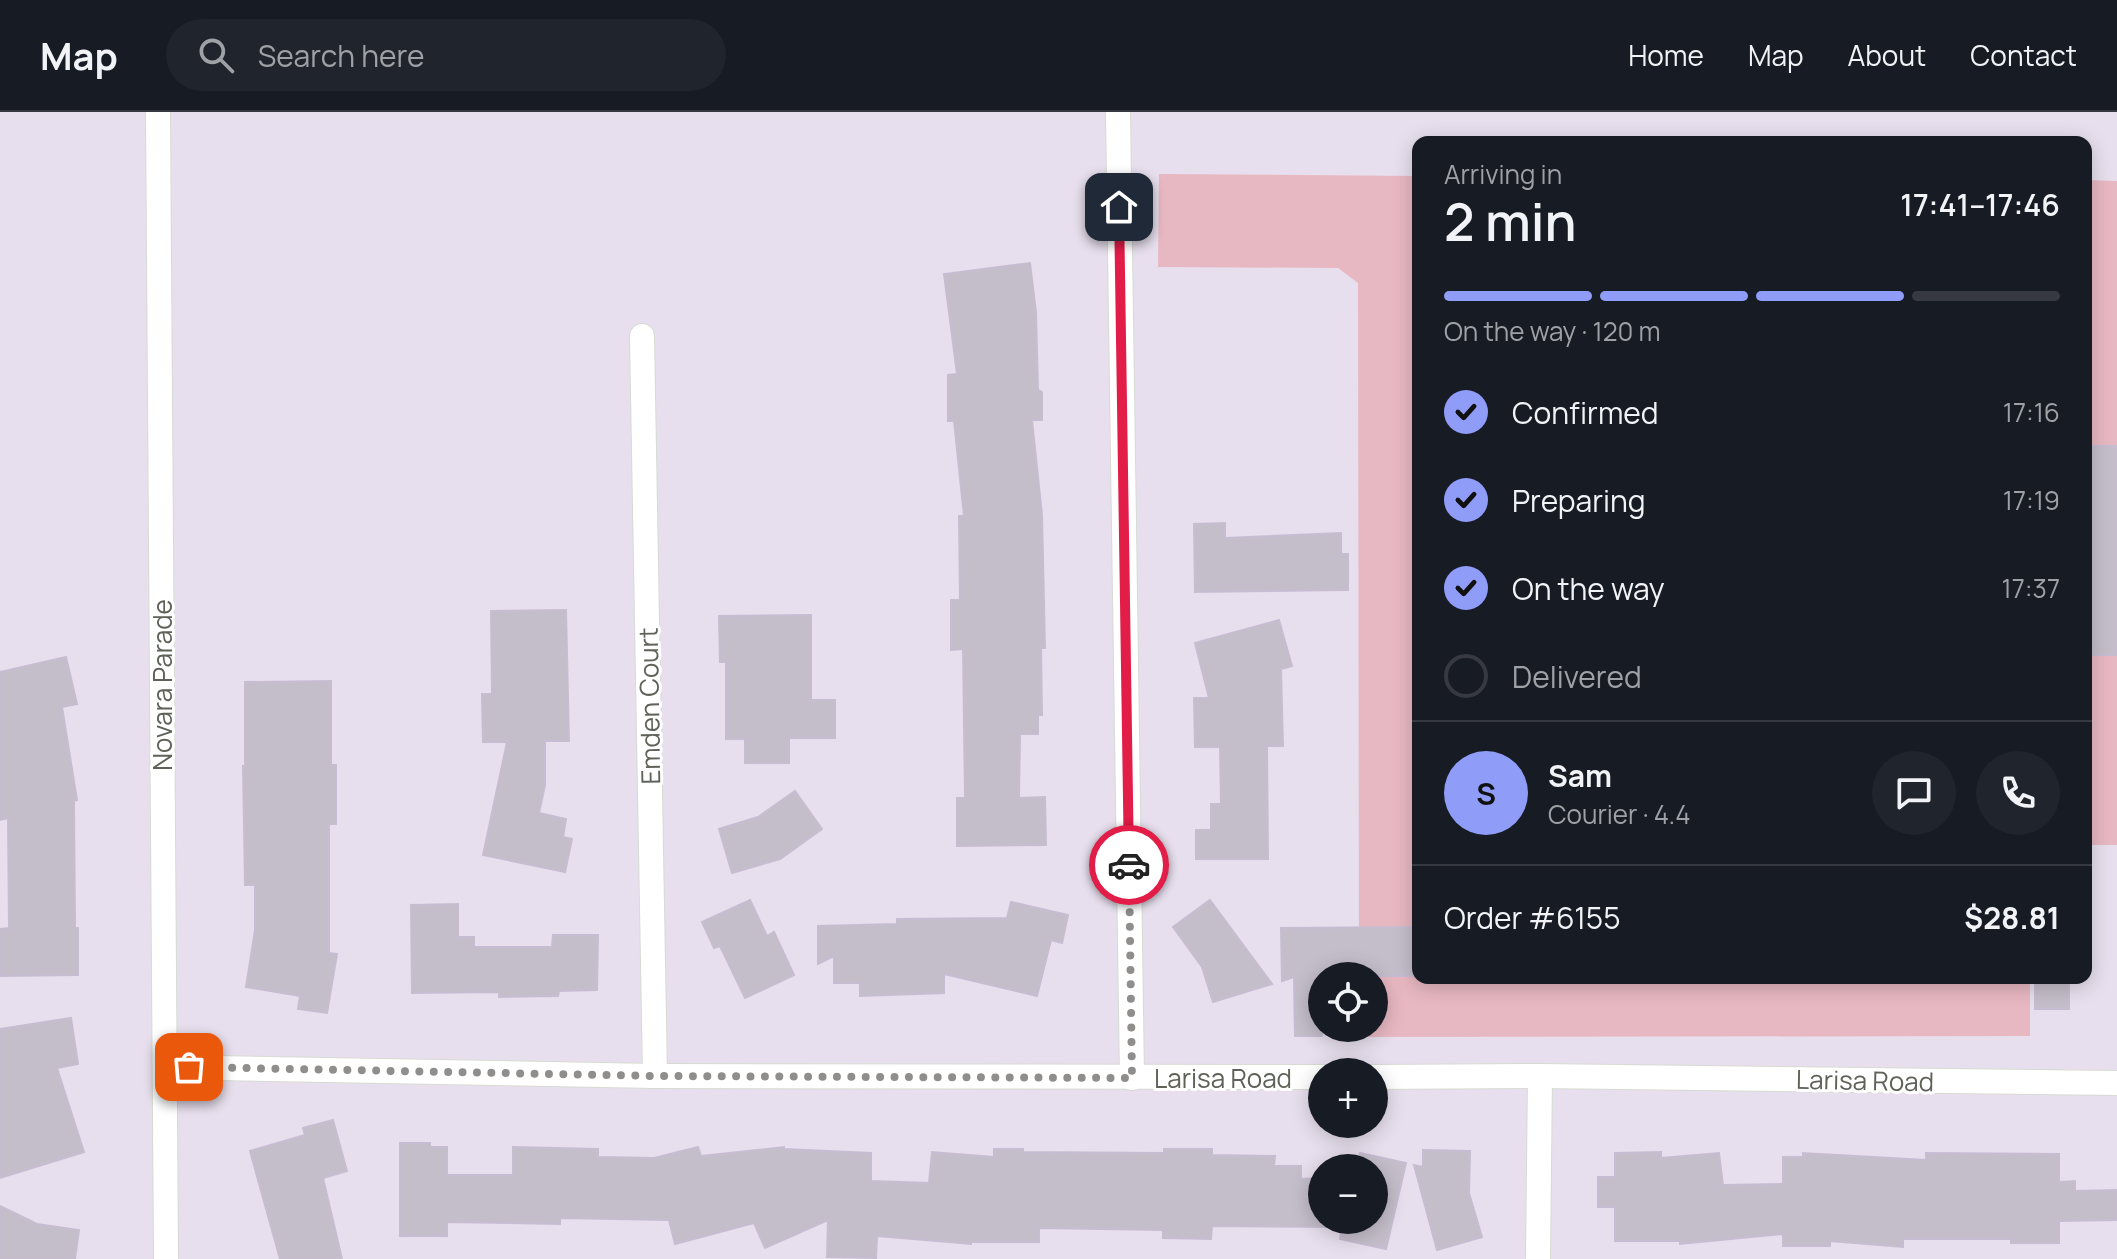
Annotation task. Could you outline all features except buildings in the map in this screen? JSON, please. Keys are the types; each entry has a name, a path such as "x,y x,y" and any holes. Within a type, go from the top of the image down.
{"street":[{"name":"Novara Parade","path":"158,112 166,1259"},
{"path":"1118,112 1132,1078"},
{"name":"Emden Court","path":"642,336 655,1076"},
{"name":"Larisa Road","path":"165,1067 655,1076 1308,1077"},
{"path":"1538,1259 1540,1076"},
{"name":"Larisa Road","path":"1388,1077 2117,1083"}],"shaded area":[{"path":"1159,174 1412,176 1412,984 2030,984 2030,1036 1388,1037 1388,962 1359,962 1358,283 1338,268 1158,267"},
{"path":"2092,180 2117,181 2117,845 2092,845"}],"way so far":[{"path":"189,1067 655,1076 1132,1078 1129,865"}],"route":[{"path":"1119,207 1129,865"}]}
